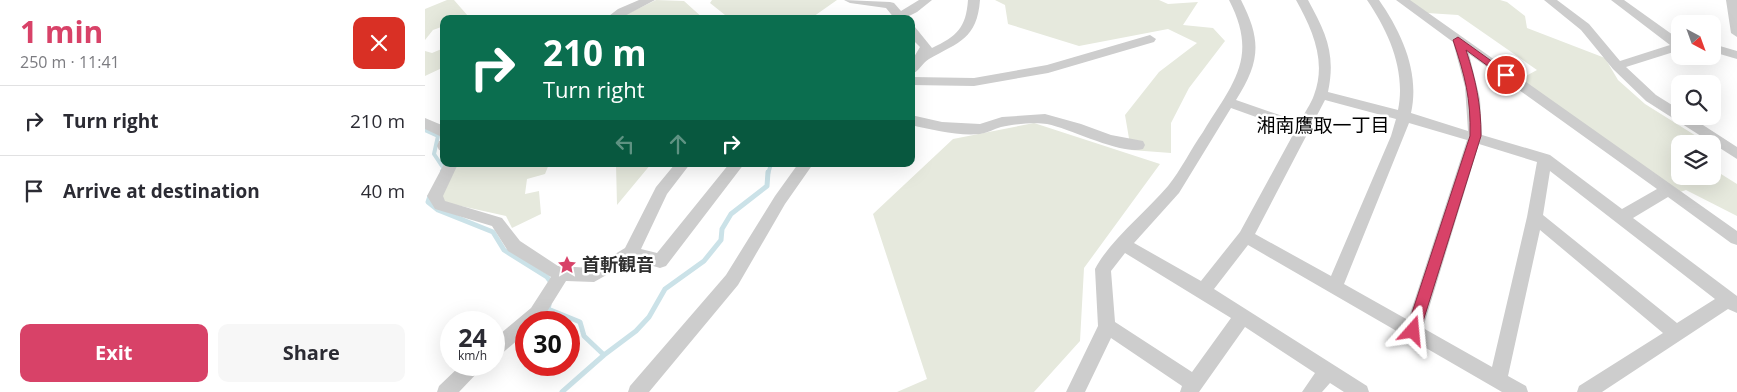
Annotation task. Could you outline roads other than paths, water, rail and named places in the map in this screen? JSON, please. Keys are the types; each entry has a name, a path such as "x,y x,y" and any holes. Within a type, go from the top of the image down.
{"street":[{"path":"616,15 649,0"},
{"path":"850,0 890,5 899,15"},
{"path":"904,15 926,0"},
{"path":"922,57 959,39 967,29 973,16 974,0"},
{"path":"1075,392 1090,365 1107,326 1103,269 1123,244 1174,189 1243,78 1248,62 1250,39 1246,20 1235,0"},
{"path":"1203,292 1246,236 1321,95 1325,79 1325,48 1302,0"},
{"path":"1550,0 1585,27 1617,66 1651,98 1737,154"},
{"path":"1617,0 1671,39"},
{"path":"1732,0 1736,30"},
{"path":"1335,285 1398,136 1404,116 1407,84 1401,56 1377,5 1406,3 1737,239"},
{"path":"915,35 926,47 922,57 915,65"},
{"path":"915,81 974,82 1048,69 1150,39"},
{"path":"1413,331 1475,136 1476,108 1472,83 1458,40"},
{"path":"1617,66 1671,49"},
{"path":"1721,50 1737,55"},
{"path":"1321,95 1475,136 1545,159 1732,303 1676,333 1586,392"},
{"path":"1228,102 1304,129"},
{"path":"915,121 942,127 980,129 1002,122 1045,119 1109,140 1138,145"},
{"path":"425,123 440,130"},
{"path":"1498,380 1535,217 1545,159"},
{"path":"450,167 435,196 440,205 497,222 514,246 553,271 562,274 594,275 631,253 661,191 681,167"},
{"path":"631,253 660,261 735,167"},
{"path":"637,392 732,280 780,200 804,167"},
{"path":"1621,217 1668,190"},
{"path":"1535,217 1676,333"},
{"path":"1246,236 1335,285 1519,392"},
{"path":"1123,244 1203,292 1360,392"},
{"path":"538,311 562,274"},
{"path":"1107,326 1192,388 1242,317"},
{"path":"505,340 515,332"},
{"path":"1311,392 1327,372"},
{"path":"446,392 462,376"}],"waterway":[{"path":"425,130 438,136 434,154 440,163"},
{"path":"442,171 444,169 443,167"},
{"path":"768,174 770,167"},
{"path":"604,355 636,331 649,317 665,289 704,261 721,240 722,229 731,214 767,186 768,172"},
{"path":"430,196 428,202 438,210 493,232 504,250 547,277 553,285"},
{"path":"549,305 548,309 580,322 584,336 604,355"},
{"path":"562,392 604,355"}],"place":[{"name":"首斬観音","path":"567,265"}],"district":[{"name":"湘南鷹取一丁目","path":"1323,125"}]}
